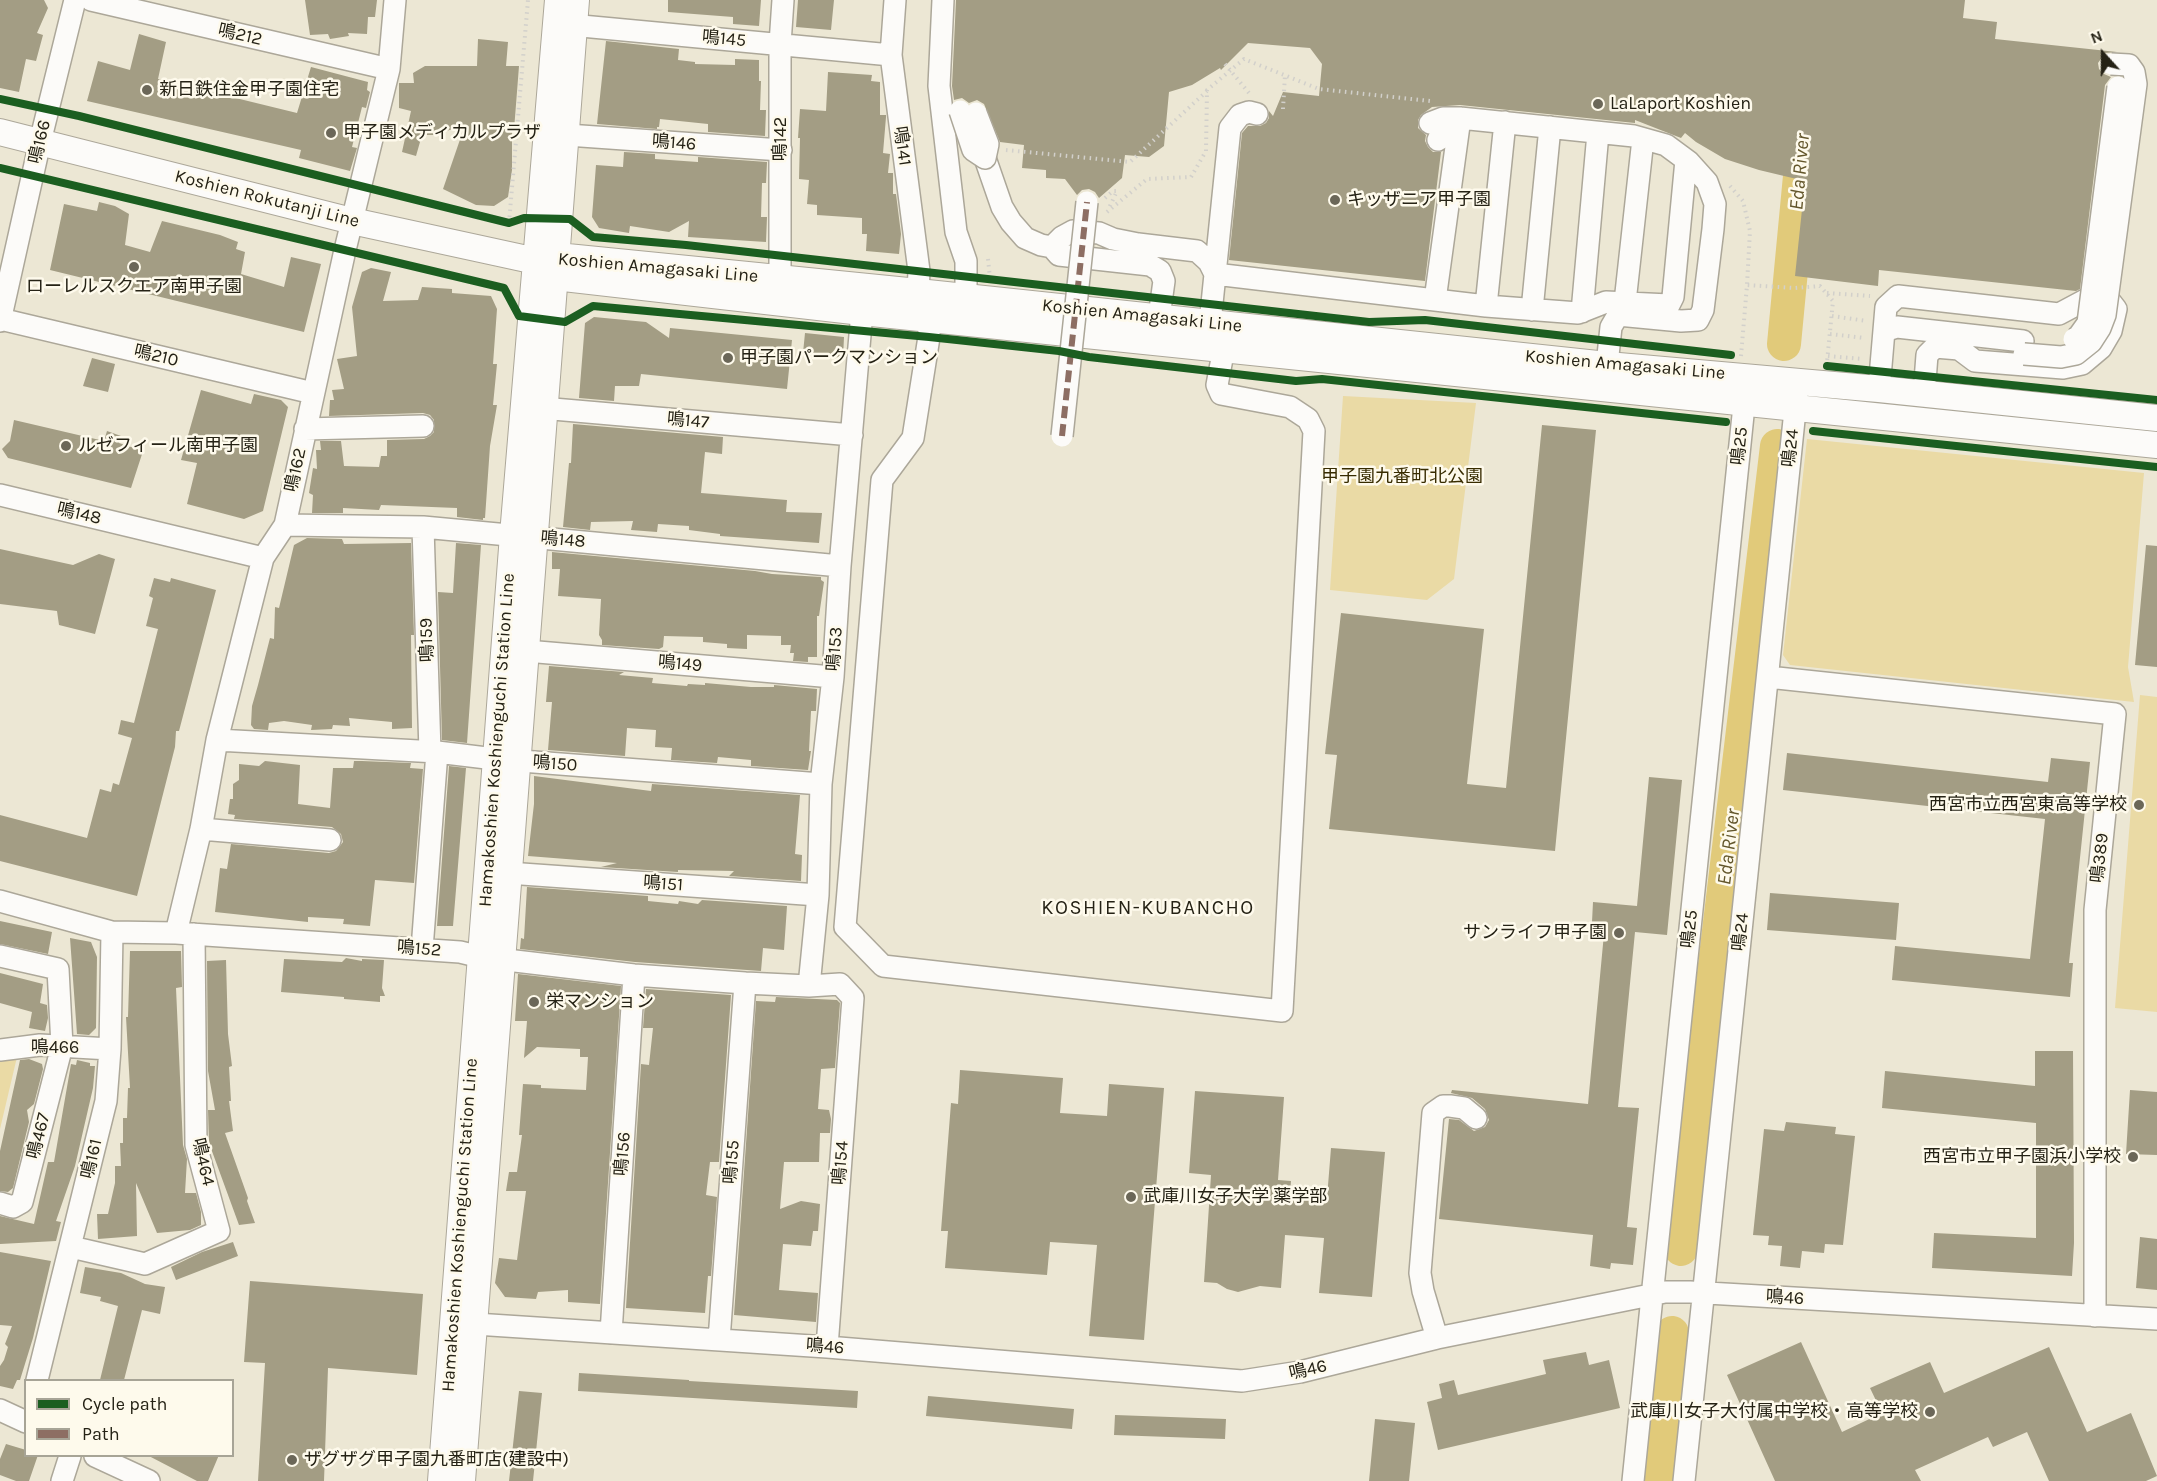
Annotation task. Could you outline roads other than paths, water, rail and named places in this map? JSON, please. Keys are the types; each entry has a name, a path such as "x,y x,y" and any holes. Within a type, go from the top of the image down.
{"main road":[{"name":"Hamakoshien Koshienguchi Station Line","path":"462,1481 464,1323 534,407 549,265 563,16 576,0"},
{"name":"Hamakoshien Koshienguchi Station Line","path":"550,218 567,135 563,16"},
{"name":"Koshien Rokutanji Line","path":"0,132 352,221 549,265"},
{"name":"Koshien Amagasaki Line","path":"549,265 780,278 918,292 966,287 1210,323 1608,353 1744,378 1795,407 2157,445"},
{"name":"Koshien Amagasaki Line","path":"549,265 862,312 1224,348 1798,382 2157,418"},
{"name":"Hamakoshien Koshienguchi Station Line","path":"491,958 508,873 507,760 526,651 524,536"},
{"name":"Hamakoshien Koshienguchi Station Line","path":"441,1481 464,1323"}],"street":[{"name":"鳴166","path":"0,319 75,0"},
{"name":"鳴212","path":"91,0 389,69"},
{"name":"鳴162","path":"185,933 217,740 263,558 285,525 352,221 389,69 395,0"},
{"name":"鳴142","path":"780,278 780,44 783,0"},
{"name":"鳴141","path":"895,0 891,55 919,271 918,292"},
{"path":"943,0 939,86 956,232 966,261 966,287"},
{"name":"鳴145","path":"563,16 780,44 891,55"},
{"path":"1878,331 1897,327 2024,347 2061,357 2076,354 2091,342 2105,315 2136,84 2134,72 2129,65 2111,64"},
{"path":"1924,394 1927,355 1935,346 1959,349 2066,343 2078,337 2088,323 2118,87"},
{"path":"968,112 973,150 992,154 1002,207 1025,238 1052,247 1059,255 1150,265 1160,271 1164,281 1159,317"},
{"path":"1210,323 1230,128 1240,115 1249,112 1257,114"},
{"path":"1434,132 1443,118 1460,118 1643,139 1666,145 1686,160 1707,182 1714,204 1703,310 1698,320 1681,321 1618,315 1611,327 1608,353"},
{"path":"1435,300 1460,118"},
{"path":"1486,306 1505,122"},
{"path":"1532,310 1550,127"},
{"path":"1582,312 1598,133"},
{"name":"鳴146","path":"567,135 781,150"},
{"path":"1625,302 1643,139"},
{"path":"1215,274 1486,306 1578,314 1606,302 1669,305 1673,297 1686,160"},
{"path":"1062,436 1087,202"},
{"path":"1052,247 1062,237 1073,231 1099,233 1113,239 1138,244 1197,250 1209,262 1215,274"},
{"path":"1879,389 1878,331 1887,307 1898,296 2059,314 2089,298 2109,300 2116,309 2111,331 2101,348 2082,364 2063,368 1975,361 1959,349"},
{"name":"鳴153","path":"808,986 818,895 821,784 833,676 862,312"},
{"name":"鳴210","path":"0,319 313,393"},
{"path":"928,319 929,337 913,438 882,480 845,927 883,966 1282,1011 1314,431 1308,419 1290,407 1221,394 1217,386 1224,348"},
{"name":"鳴25","path":"1633,1481 1744,378"},
{"name":"鳴24","path":"1684,1481 1798,382"},
{"name":"鳴147","path":"534,407 852,435"},
{"path":"305,429 423,426"},
{"name":"鳴148","path":"0,495 263,558"},
{"name":"鳴148","path":"285,525 423,527 840,566"},
{"name":"鳴159","path":"422,949 433,752 423,527"},
{"name":"鳴149","path":"526,651 833,676"},
{"name":"鳴389","path":"1767,677 2115,714 2095,910 2095,1316"},
{"name":"鳴150","path":"217,740 433,752 507,760 821,784"},
{"path":"201,830 330,840"},
{"name":"鳴151","path":"508,873 818,895"},
{"name":"鳴152","path":"0,901 112,932 185,933 460,952 491,958 634,975 745,983 808,986 840,984"},
{"name":"鳴161","path":"37,1379 106,1101 110,1049 112,932"},
{"name":"鳴464","path":"71,1247 145,1264 219,1231 196,1145 185,933"},
{"name":"鳴467","path":"0,956 58,969 62,1046 22,1202 12,1207 0,1203"},
{"name":"鳴156","path":"611,1333 634,975"},
{"name":"鳴155","path":"719,1341 745,983"},
{"name":"鳴154","path":"827,1347 853,998 840,984"},
{"name":"鳴466","path":"0,1050 40,1045 110,1049"},
{"path":"1437,1338 1420,1273 1433,1113 1443,1106 1450,1106 1464,1108 1476,1118"},
{"name":"鳴46","path":"464,1323 827,1347 1242,1381 1300,1372 1437,1338 1652,1294 1704,1293 2157,1319"},
{"path":"0,1410 24,1421"},
{"path":"62,1481 69,1457"},
{"path":"99,1457 149,1481"}],"waterway":[{"name":"Eda River","path":"1784,344 1804,134"},
{"name":"Eda River","path":"1681,1249 1777,446"},
{"name":"Eda River","path":"1656,1481 1672,1333"}],"place":[{"name":"新日鉄住金甲子園住宅","path":"147,90"},
{"name":"LaLaport Koshien","path":"1598,104"},
{"name":"甲子園メディカルプラザ","path":"331,133"},
{"name":"キッザニア甲子園","path":"1335,200"},
{"name":"ローレルスクエア南甲子園","path":"134,267"},
{"name":"甲子園パークマンション","path":"728,358"},
{"name":"ルゼフィール南甲子園","path":"66,446"},
{"name":"西宮市立西宮東高等学校","path":"2139,805"},
{"name":"サンライフ甲子園","path":"1619,933"},
{"name":"栄マンション","path":"534,1002"},
{"name":"西宮市立甲子園浜小学校","path":"2133,1157"},
{"name":"武庫川女子大学 薬学部","path":"1131,1197"},
{"name":"武庫川女子大付属中学校・高等学校","path":"1930,1412"},
{"name":"ザグザグ甲子園九番町店(建設中)","path":"292,1460"}],"district":[{"name":"KOSHIEN-KUBANCHO","path":"1148,908"}],"park label":[{"name":"甲子園九番町北公園","path":"1402,477"}]}
